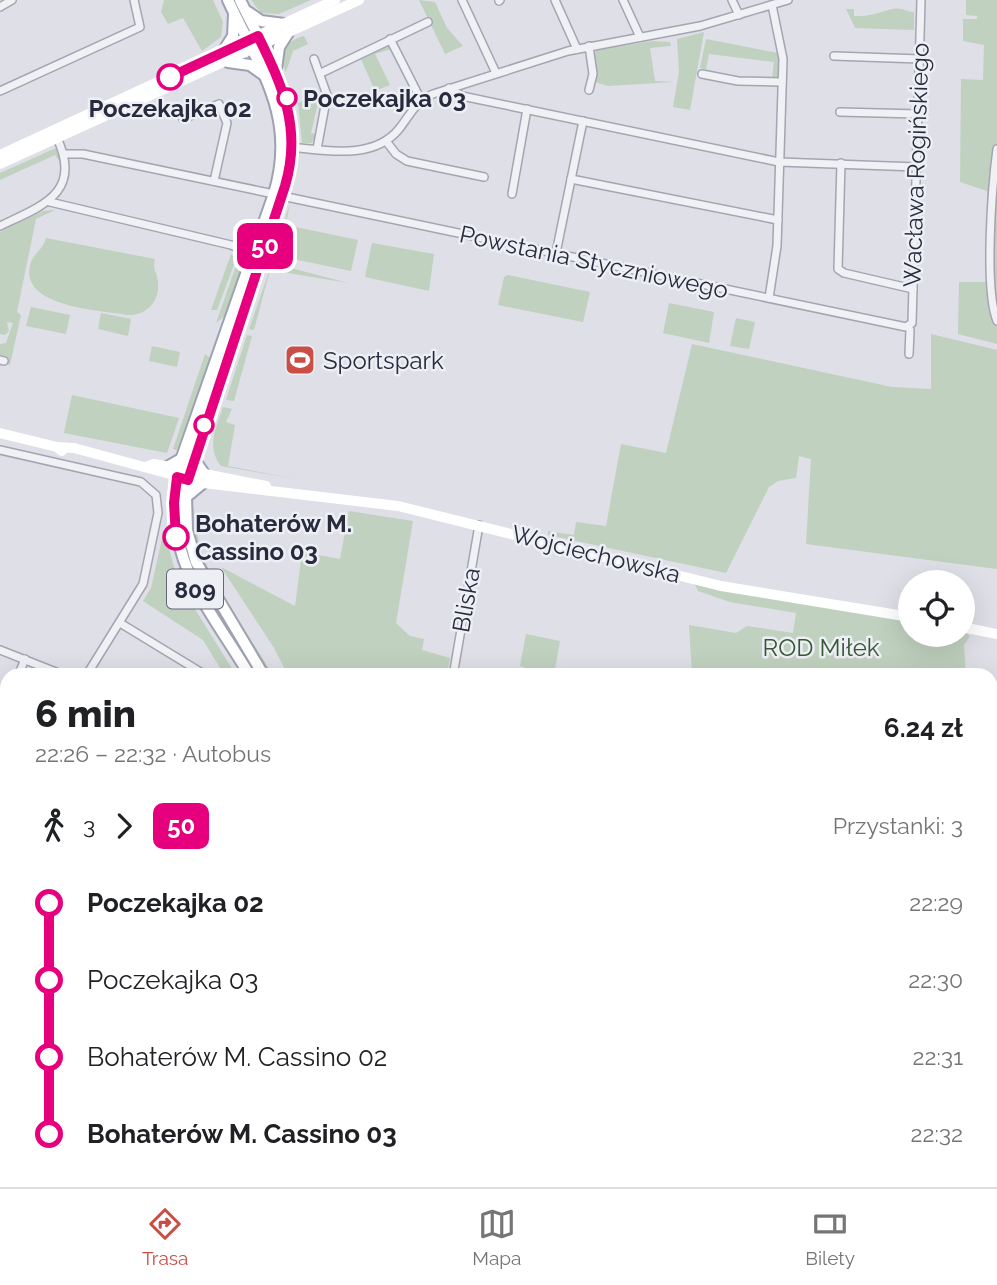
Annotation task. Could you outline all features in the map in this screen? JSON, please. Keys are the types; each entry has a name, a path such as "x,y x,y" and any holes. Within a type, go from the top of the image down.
{"main road":[{"path":"228,0 261,21 286,28 270,74"},
{"path":"239,7 270,74"},
{"path":"239,7 225,57 270,74"},
{"name":"809","path":"180,471 193,458 278,195 288,147 290,110 270,74"},
{"name":"809","path":"245,668 197,592 182,560 174,517 180,471 253,254 278,195"},
{"path":"186,496 204,479 193,458"},
{"name":"809","path":"180,471 186,496 187,530 196,562 259,668"}],"street":[{"path":"0,7 12,0"},
{"path":"0,91 140,26 134,0"},
{"path":"0,155 256,43 335,0"},
{"path":"286,28 359,0"},
{"path":"462,0 496,73"},
{"path":"555,0 577,48"},
{"path":"623,0 640,37"},
{"path":"732,0 739,15"},
{"path":"288,147 363,150 386,141 421,100 449,88 577,48 701,26 788,0"},
{"name":"Wacława Rogińskiego","path":"909,354 921,0"},
{"path":"769,298 778,220 782,82 782,53 772,5"},
{"path":"321,73 428,22"},
{"path":"390,39 421,100"},
{"path":"589,46 593,74 589,90"},
{"path":"834,56 920,60"},
{"path":"0,164 225,57"},
{"path":"314,60 321,73 327,96 317,149"},
{"path":"702,74 738,81 782,82"},
{"path":"449,88 456,95 779,162 917,166"},
{"path":"183,119 219,104 227,123 214,181"},
{"path":"512,194 527,109"},
{"path":"840,112 918,114"},
{"path":"556,253 583,121"},
{"path":"0,226 50,202 64,178 65,154 57,138"},
{"path":"386,141 396,154 407,161 484,177"},
{"path":"997,149 992,223 993,306 997,321"},
{"name":"Powstania Styczniowego","path":"65,154 83,154 214,181 908,329"},
{"path":"841,163 838,269 913,289"},
{"path":"571,179 778,220"},
{"path":"50,202 231,245 253,254"},
{"name":"Wojciechowska","path":"0,433 57,447 63,445 83,453 145,467 180,471 204,479 398,506 721,586 898,615"},
{"path":"0,450 141,482 153,490 158,509 143,584 91,668"},
{"name":"Bliska","path":"454,668 479,524"},
{"path":"120,623 194,668"},
{"path":"975,630 997,634"},
{"path":"0,650 47,668"},
{"path":"21,668 25,659"}],"green space":[{"path":"164,0 213,0 223,22 221,37 202,51 183,18 168,24 161,12"},
{"path":"251,0 311,0 279,14 261,13"},
{"path":"419,0 435,2 447,28 463,46 445,54"},
{"path":"966,0 997,0 997,344 958,334 959,282 989,282 987,191 960,182 961,79 983,80 984,45 963,41 963,19 977,19 977,16 966,15"},
{"path":"846,9 854,9 854,16 896,9 914,12 914,30 855,28"},
{"path":"704,32 690,110 673,107 679,72 677,39"},
{"path":"304,36 308,44 293,51 286,72 283,59 285,49 292,41"},
{"path":"706,39 778,53 778,78 772,78 774,62 709,54 706,69 700,68"},
{"path":"653,41 670,42 671,46 650,48 655,81 674,82 608,86 595,82 594,54 597,50"},
{"path":"389,46 391,49 375,54 390,85 375,91 361,59"},
{"path":"320,94 311,133 316,134 312,143 302,143 298,103"},
{"path":"56,148 61,163 55,155 0,180 0,173"},
{"path":"290,203 286,225 358,240 351,271 274,255"},
{"path":"55,210 36,219 17,312 21,315 10,365 0,359 0,344 6,343 13,323 7,322 9,331 5,335 0,334 0,232 43,211"},
{"path":"46,238 155,259 157,296 146,310 134,315 81,308 49,298 37,290 30,279 31,261"},
{"path":"372,243 434,254 429,291 365,277"},
{"path":"231,254 236,259 217,310 211,310"},
{"path":"246,254 227,314 216,323 238,260"},
{"path":"272,263 348,283 270,270 254,330 249,329"},
{"path":"508,275 590,292 583,322 498,305 504,277"},
{"path":"669,303 714,312 709,343 663,333"},
{"path":"31,307 70,315 66,334 26,326"},
{"path":"101,313 131,319 128,336 98,329"},
{"path":"736,318 755,322 749,349 730,346"},
{"path":"931,334 997,350 997,569 806,544 811,459 799,456 796,478 778,481 769,487 726,573 548,535 548,531 574,535 576,522 606,526 621,444 666,453 692,344 892,387 931,389"},
{"path":"247,335 252,336 234,401 226,400"},
{"path":"152,346 180,352 177,367 149,361"},
{"path":"205,354 211,359 177,450 173,449"},
{"path":"72,395 179,418 167,453 64,433"},
{"path":"223,407 232,409 226,422 235,425 228,466 296,479 221,466 216,459 213,445"},
{"path":"192,499 199,543 210,574 269,668 266,668 218,592 208,570 199,548"},
{"path":"349,511 413,521 396,623 410,636 424,639 422,650 450,658 448,668 284,668 221,567 295,606 302,552 340,559"},
{"path":"164,530 178,582 232,668 220,668 203,640 143,601 151,588"},
{"name":"ROD Miłek","path":"694,583 898,619 898,647 964,647 966,668 692,668 689,625 736,633 747,626 793,633 796,613 730,602 698,591"},
{"path":"526,634 560,641 555,668 520,666"}],"bus line":[{"name":"50","path":"170,77 258,36 285,92 293,124 292,157 285,186 188,480 177,477 174,490 176,537"}],"place":[{"name":"Poczekajka 02","path":"170,77"},
{"name":"Poczekajka 03","path":"287,98"},
{"name":"Sportspark","path":"300,360"},
{"name":"Bohaterów M. Cassino 03","path":"176,537"}]}
